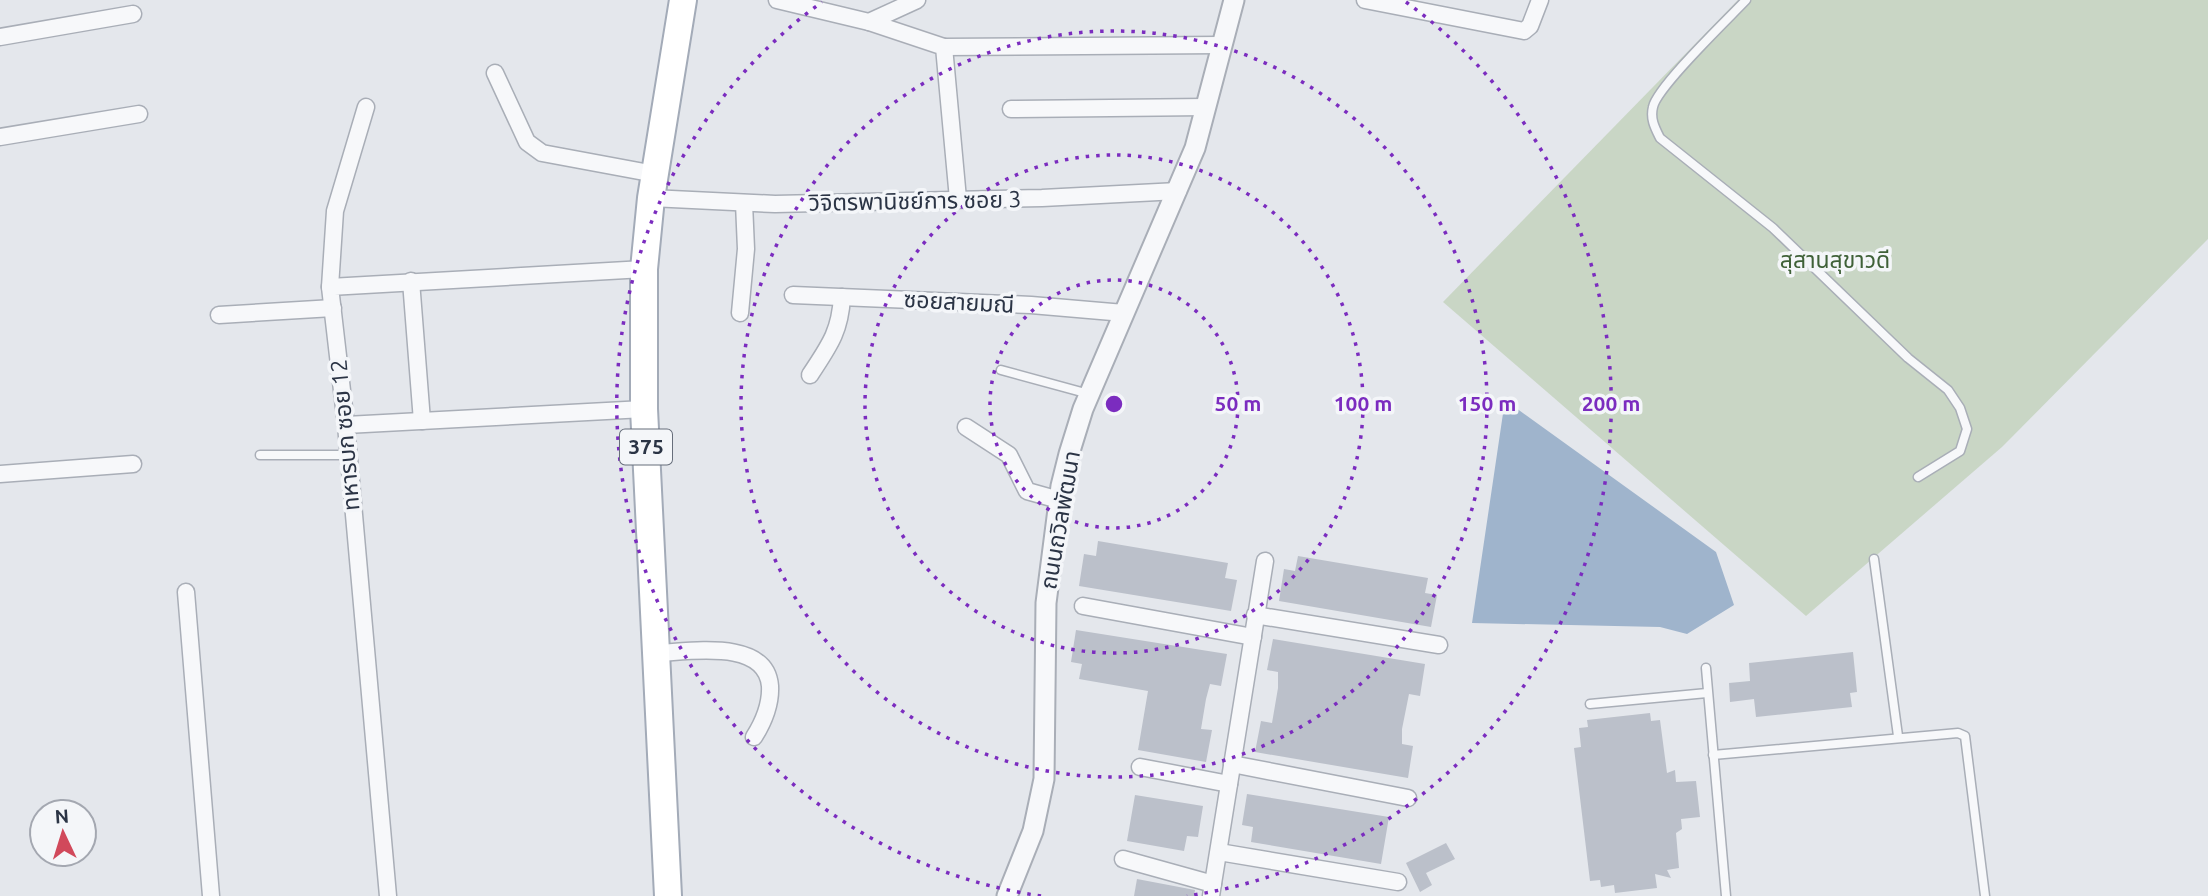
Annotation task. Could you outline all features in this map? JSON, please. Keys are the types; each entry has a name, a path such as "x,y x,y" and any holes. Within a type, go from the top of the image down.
{"main road":[{"name":"375","path":"668,896 644,410 644,269 653,186 682,0"}],"street":[{"path":"777,0 807,4 944,47 1220,45"},
{"path":"869,22 917,0"},
{"name":"ถนนถวิลพัฒนา","path":"1007,896 1033,831 1044,779 1046,603 1059,500 1069,454 1089,394 1178,191 1206,107 1220,45 1234,0"},
{"path":"1364,0 1524,31 1530,26 1540,0"},
{"path":"0,37 133,14"},
{"path":"944,47 958,199"},
{"name":"วิจิตรพานิชย์การ ซอย 3","path":"495,73 527,142 542,153 653,186 744,203 1178,191"},
{"name":"ทหารบก ซอย 12","path":"366,107 335,211 331,287 388,896"},
{"path":"1011,109 1206,107"},
{"path":"0,137 139,114"},
{"path":"740,313 746,249 744,203"},
{"path":"331,287 644,269"},
{"path":"411,281 422,421"},
{"name":"ซอยสายมณี","path":"793,295 1124,313"},
{"path":"810,375 836,335 842,297"},
{"path":"219,315 333,309"},
{"path":"346,425 644,410"},
{"path":"966,427 1009,455 1027,491 1059,500"},
{"path":"0,474 133,464"},
{"path":"1123,859 1212,890 1265,561"},
{"path":"186,592 211,896"},
{"path":"1083,606 1253,637"},
{"path":"1255,615 1438,645"},
{"path":"656,653 724,651 741,654 763,666 768,674 769,707 754,737"},
{"path":"1232,764 1408,798"},
{"path":"1140,767 1229,784"},
{"path":"1219,852 1398,882"}],"lane":[{"path":"1746,0 1673,78 1653,104 1652,120 1660,138 1773,228 1908,358 1948,390 1960,408 1967,429 1960,451 1918,477"},
{"path":"1001,370 1089,394"},
{"path":"260,455 348,455"},
{"path":"1874,559 1898,736"},
{"path":"1706,668 1726,896"},
{"path":"1590,704 1707,693"},
{"path":"1713,755 1898,736 1958,733 1965,736 1985,896"}],"green space":[{"name":"สุสานสุขาวดี","path":"1738,0 2208,0 2208,239 2002,447 1806,616 1443,302"}],"water":[{"path":"1505,400 1716,552 1734,605 1687,634 1660,627 1472,623"}],"building":[{"path":"1098,541 1228,563 1225,578 1237,580 1231,611 1079,586 1084,554 1096,556"},
{"path":"1298,556 1428,578 1425,593 1437,595 1431,627 1279,601 1284,569 1295,571"},
{"path":"1076,630 1227,654 1221,686 1210,684 1206,699 1201,729 1212,730 1206,762 1138,750 1148,691 1079,679 1082,664 1071,662"},
{"path":"1273,639 1425,664 1420,696 1409,694 1402,729 1402,744 1413,746 1408,778 1255,752 1261,721 1272,723 1278,688 1278,672 1267,670"},
{"path":"1853,652 1857,692 1850,693 1852,707 1756,717 1754,699 1730,702 1729,683 1750,681 1749,663"},
{"path":"1650,713 1651,721 1660,720 1667,773 1675,770 1676,782 1696,781 1700,817 1681,819 1682,829 1676,833 1679,868 1667,870 1671,878 1655,874 1657,888 1615,893 1614,885 1601,887 1600,880 1590,881 1574,748 1581,747 1579,728 1588,727 1587,720"},
{"path":"1247,794 1389,817 1381,864 1251,842 1253,827 1242,825"},
{"path":"1135,795 1203,806 1198,837 1187,836 1184,851 1127,841"},
{"path":"1446,843 1455,859 1426,873 1432,885 1420,892 1406,863"},
{"path":"1137,879 1195,890 1194,896 1134,896"}]}
